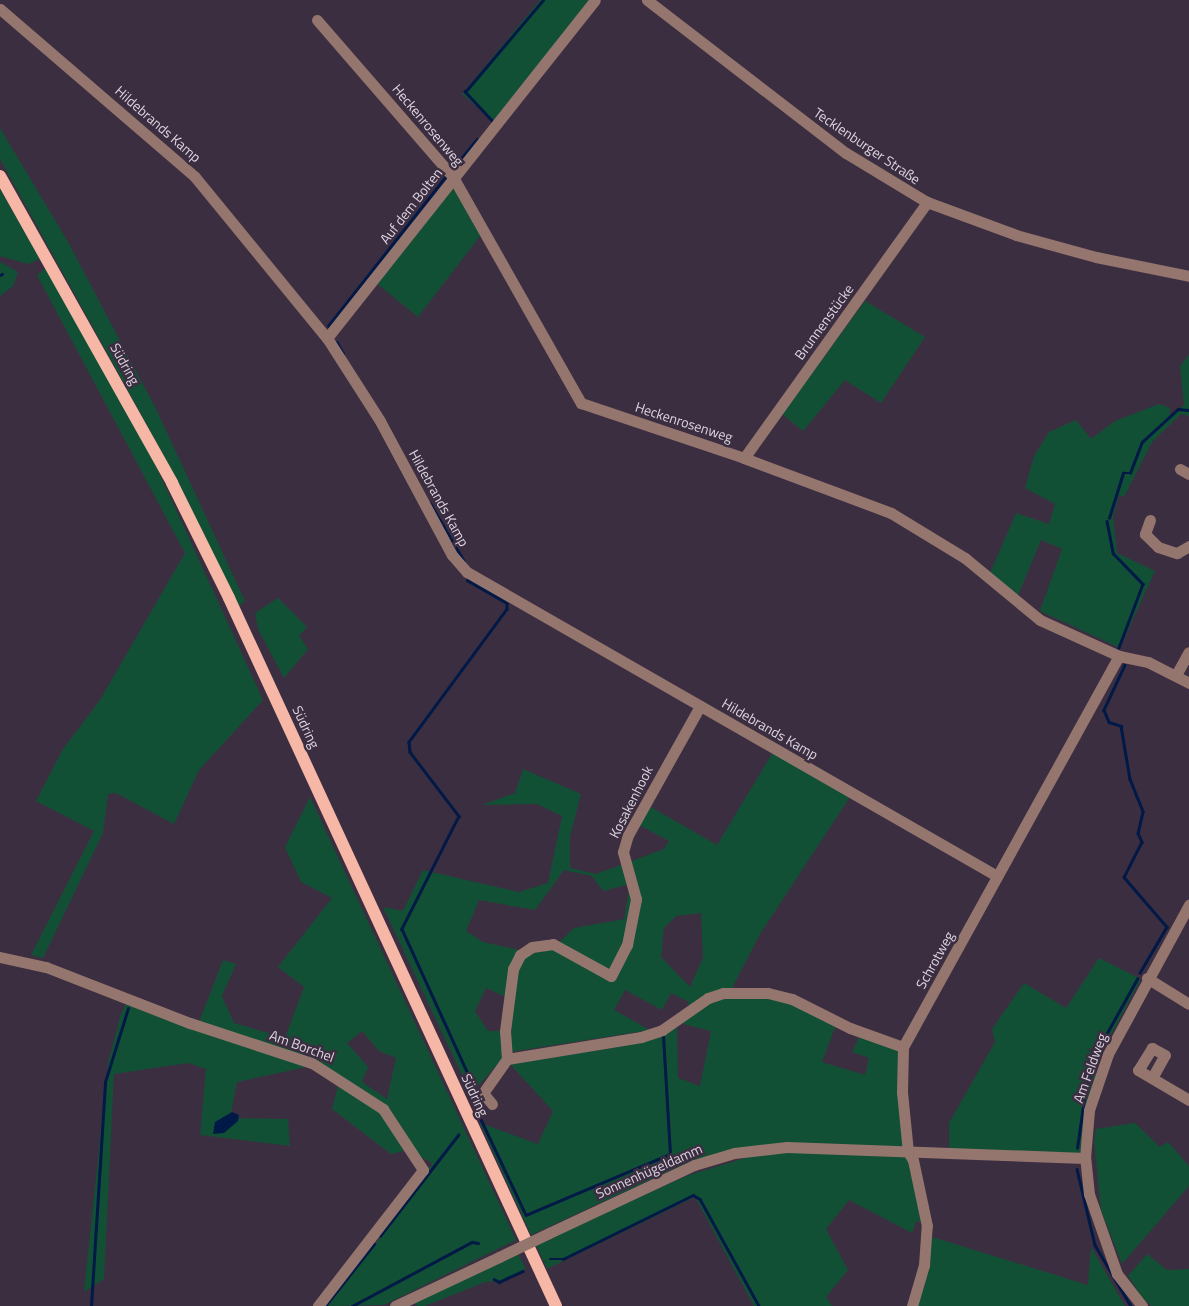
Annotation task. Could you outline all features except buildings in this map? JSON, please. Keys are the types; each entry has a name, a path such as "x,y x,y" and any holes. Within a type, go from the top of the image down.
{"main road":[{"name":"Südring","path":"0,176 60,277 172,482 229,598 556,1306"}],"street":[{"name":"Auf dem Bolten","path":"327,338 453,177 596,0"},
{"name":"Tecklenburger Straße","path":"647,0 846,153 927,202 1016,236 1096,258 1189,276"},
{"name":"Hildebrands Kamp","path":"0,9 185,166 327,338 380,422 452,555 467,572 996,876"},
{"name":"Heckenrosenweg","path":"317,20 453,177 581,403 744,458 891,513 966,558 1040,620 1119,656 1148,662 1189,683"},
{"name":"Brunnenstücke","path":"744,458 927,202"},
{"path":"1150,520 1145,534 1158,547 1177,553 1189,546"},
{"path":"1176,675 1189,652"},
{"name":"Schrotweg","path":"912,1306 924,1265 927,1226 913,1160 908,1152 902,1092 903,1046 1119,656"},
{"name":"Kosakenhook","path":"507,1059 505,1031 514,968 520,955 532,947 553,944 610,976 627,945 635,919 636,899 623,852 628,835 700,706"},
{"name":"Am Feldweg","path":"1142,1306 1116,1274 1100,1233 1085,1158 1090,1110 1108,1054 1147,978 1189,905"},
{"name":"Am Borchel","path":"0,956 46,966 190,1023 312,1063 383,1109 422,1170 318,1306"},
{"path":"1147,978 1189,1004"},
{"path":"492,1104 483,1093 507,1059 640,1037 662,1030 708,998 741,991 792,999 850,1028 903,1046"},
{"path":"1152,1078 1189,1100"},
{"name":"Sonnenhügeldamm","path":"395,1306 694,1165 734,1153 787,1147 1085,1158"}],"green space":[{"path":"540,0 590,0 495,122 462,94"},
{"path":"0,128 68,242 155,407 245,601 237,608 163,454 0,159"},
{"path":"452,184 480,236 418,317 375,282"},
{"path":"0,189 40,259 28,264 0,256"},
{"path":"0,262 18,272 13,286 0,296"},
{"path":"46,268 151,455 263,700 199,770 174,824 116,793 108,794 103,833 43,958 31,955 94,831 36,801 63,749 100,700 185,553 37,275"},
{"path":"865,301 925,337 881,403 845,380 803,431 782,414"},
{"path":"1189,355 1189,416 1181,414 1152,442 1124,497 1119,495 1113,518 1117,553 1155,571 1120,648 1040,611 1062,549 1041,540 1017,598 990,573 1016,513 1049,524 1055,504 1025,488 1034,456 1049,432 1076,420 1091,439 1115,421 1159,404 1170,408 1170,415 1184,405 1180,366"},
{"path":"278,598 307,627 299,636 308,649 284,678 258,629 255,613"},
{"path":"773,752 850,797 760,934 728,996 768,996 793,1004 836,1025 822,1062 865,1075 869,1058 852,1052 860,1035 898,1050 903,1147 791,1144 693,1160 531,1235 480,1123 538,1144 553,1111 510,1064 624,1046 660,1037 677,1026 678,1078 700,1086 711,1031 683,1024 689,1002 671,993 662,1010 625,990 614,1010 650,1030 510,1052 516,964 506,997 486,988 475,1011 488,1031 502,1031 503,1058 471,1094 383,907 403,911 423,870 519,892 548,883 562,816 537,804 482,805 515,793 523,769 581,794 570,837 570,868 596,874 664,849 669,841 639,825 649,806 717,845","holes":["564,870 592,876 603,891 630,884 624,919 574,928 551,950 532,953 483,942 466,931 479,900 535,910","701,913 703,958 690,987 661,957 664,928 676,916"]},
{"path":"310,797 516,1240 384,1305 328,1306 423,1182 432,1163 408,1150 391,1154 332,1109 339,1082 311,1066 237,1082 230,1118 288,1119 290,1146 200,1135 206,1069 188,1063 114,1074 104,1279 84,1292 108,1063 121,1014 127,1002 196,1030 223,960 236,964 222,996 234,1023 285,1038 304,987 278,967 332,898 301,882 285,847","holes":["362,1031 379,1051 396,1058 387,1099 362,1082 368,1067 347,1043"]},
{"path":"1099,958 1141,979 1103,1050 1086,1107 1080,1153 949,1150 949,1123 995,1042 992,1029 1024,983 1066,1008"},
{"path":"1135,1123 1160,1147 1168,1142 1189,1166 1189,1186 1122,1264 1101,1210 1094,1141 1096,1129"},
{"path":"791,1152 904,1156 910,1164 921,1223 916,1221 912,1233 849,1200 826,1229 848,1270 826,1297 832,1306 754,1306 695,1197 547,1269 536,1245 686,1176 755,1155"},
{"path":"929,1236 1088,1285 1091,1247 1125,1306 915,1306"},
{"path":"518,1254 526,1269 502,1281 485,1282 425,1306 417,1306 414,1302"},
{"path":"1147,1254 1167,1270 1189,1269 1189,1306 1151,1306 1142,1297 1128,1276"}],"water":[{"path":"232,1112 239,1115 238,1121 224,1133 213,1134 215,1122"}],"waterway":[{"path":"492,121 465,92 543,0"},
{"path":"451,171 477,139"},
{"path":"328,326 447,175"},
{"path":"337,342 343,353"},
{"path":"1109,518 1123,473 1130,473 1142,442 1178,409 1189,410"},
{"path":"430,503 464,561"},
{"path":"1107,521 1113,553 1143,584 1119,648"},
{"path":"467,580 507,603 507,609 409,742 410,752 459,816 402,929 481,1102 479,1115 526,1215 670,1154 663,1036"},
{"path":"1125,665 1104,710 1109,722 1121,726 1130,779 1143,812 1138,833 1142,842 1124,877 1167,927 1140,973"},
{"path":"1107,1033 1137,979"},
{"path":"91,1306 105,1082 128,1008"},
{"path":"1077,1148 1086,1086 1104,1040"},
{"path":"380,1236 458,1135"},
{"path":"1077,1169 1095,1245 1131,1306"},
{"path":"550,1259 563,1259 693,1195 700,1199 759,1306"},
{"path":"352,1306 472,1242 478,1243"},
{"path":"325,1306 374,1244"},
{"path":"494,1279 499,1282 523,1271"}]}
